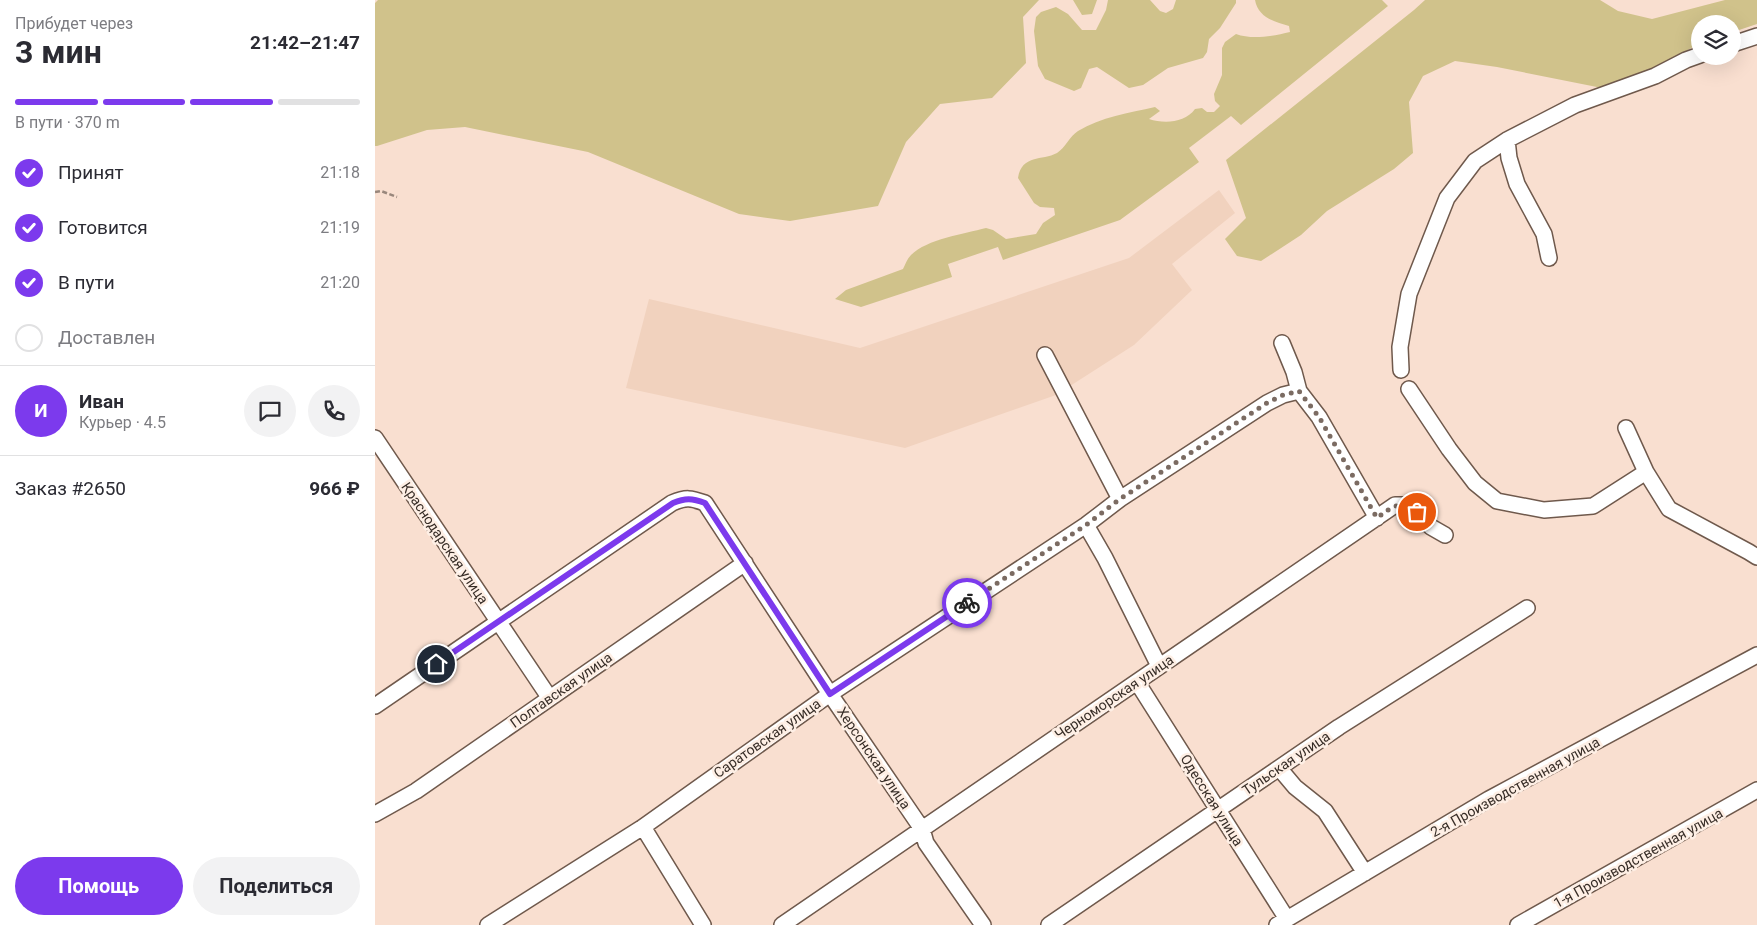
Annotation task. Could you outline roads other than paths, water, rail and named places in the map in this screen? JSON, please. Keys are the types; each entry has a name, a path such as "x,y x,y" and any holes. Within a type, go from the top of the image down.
{"street":[{"path":"1741,41 1757,36"},
{"path":"1401,370 1400,347 1409,294 1447,198 1475,161 1507,140 1575,105 1655,76 1691,58"},
{"path":"1507,140 1509,158 1517,184 1544,234 1549,258"},
{"path":"1282,343 1294,372 1299,391 1319,417 1377,518"},
{"path":"1045,355 1120,499"},
{"path":"1409,389 1449,450 1475,483 1497,501 1544,510 1593,506 1646,472"},
{"name":"Саратовская улица","path":"488,925 643,827 830,694 1086,525 1120,499 1267,403 1283,395 1299,391"},
{"path":"1626,428 1646,472 1669,510 1757,557"},
{"name":"Краснодарская улица","path":"375,438 497,623 549,697"},
{"name":"Херсонская улица","path":"497,623 673,503 682,499 692,498 705,503 830,694 922,829 926,843 983,925"},
{"name":"Черноморская улица","path":"782,925 1395,505 1409,505 1431,527 1445,535"},
{"path":"1086,525 1105,558 1159,666"},
{"name":"Полтавская улица","path":"375,814 416,791 549,697 745,563"},
{"name":"Тульская улица","path":"1049,925 1347,722 1527,608"},
{"path":"375,706 497,623"},
{"name":"2-я Производственная улица","path":"1282,922 1489,799 1757,655"},
{"name":"Одесская улица","path":"1137,682 1218,810 1282,922"},
{"path":"1279,768 1295,787 1325,811 1365,873"},
{"name":"1-я Производственная улица","path":"1518,925 1757,790"},
{"path":"643,827 703,925"}]}
